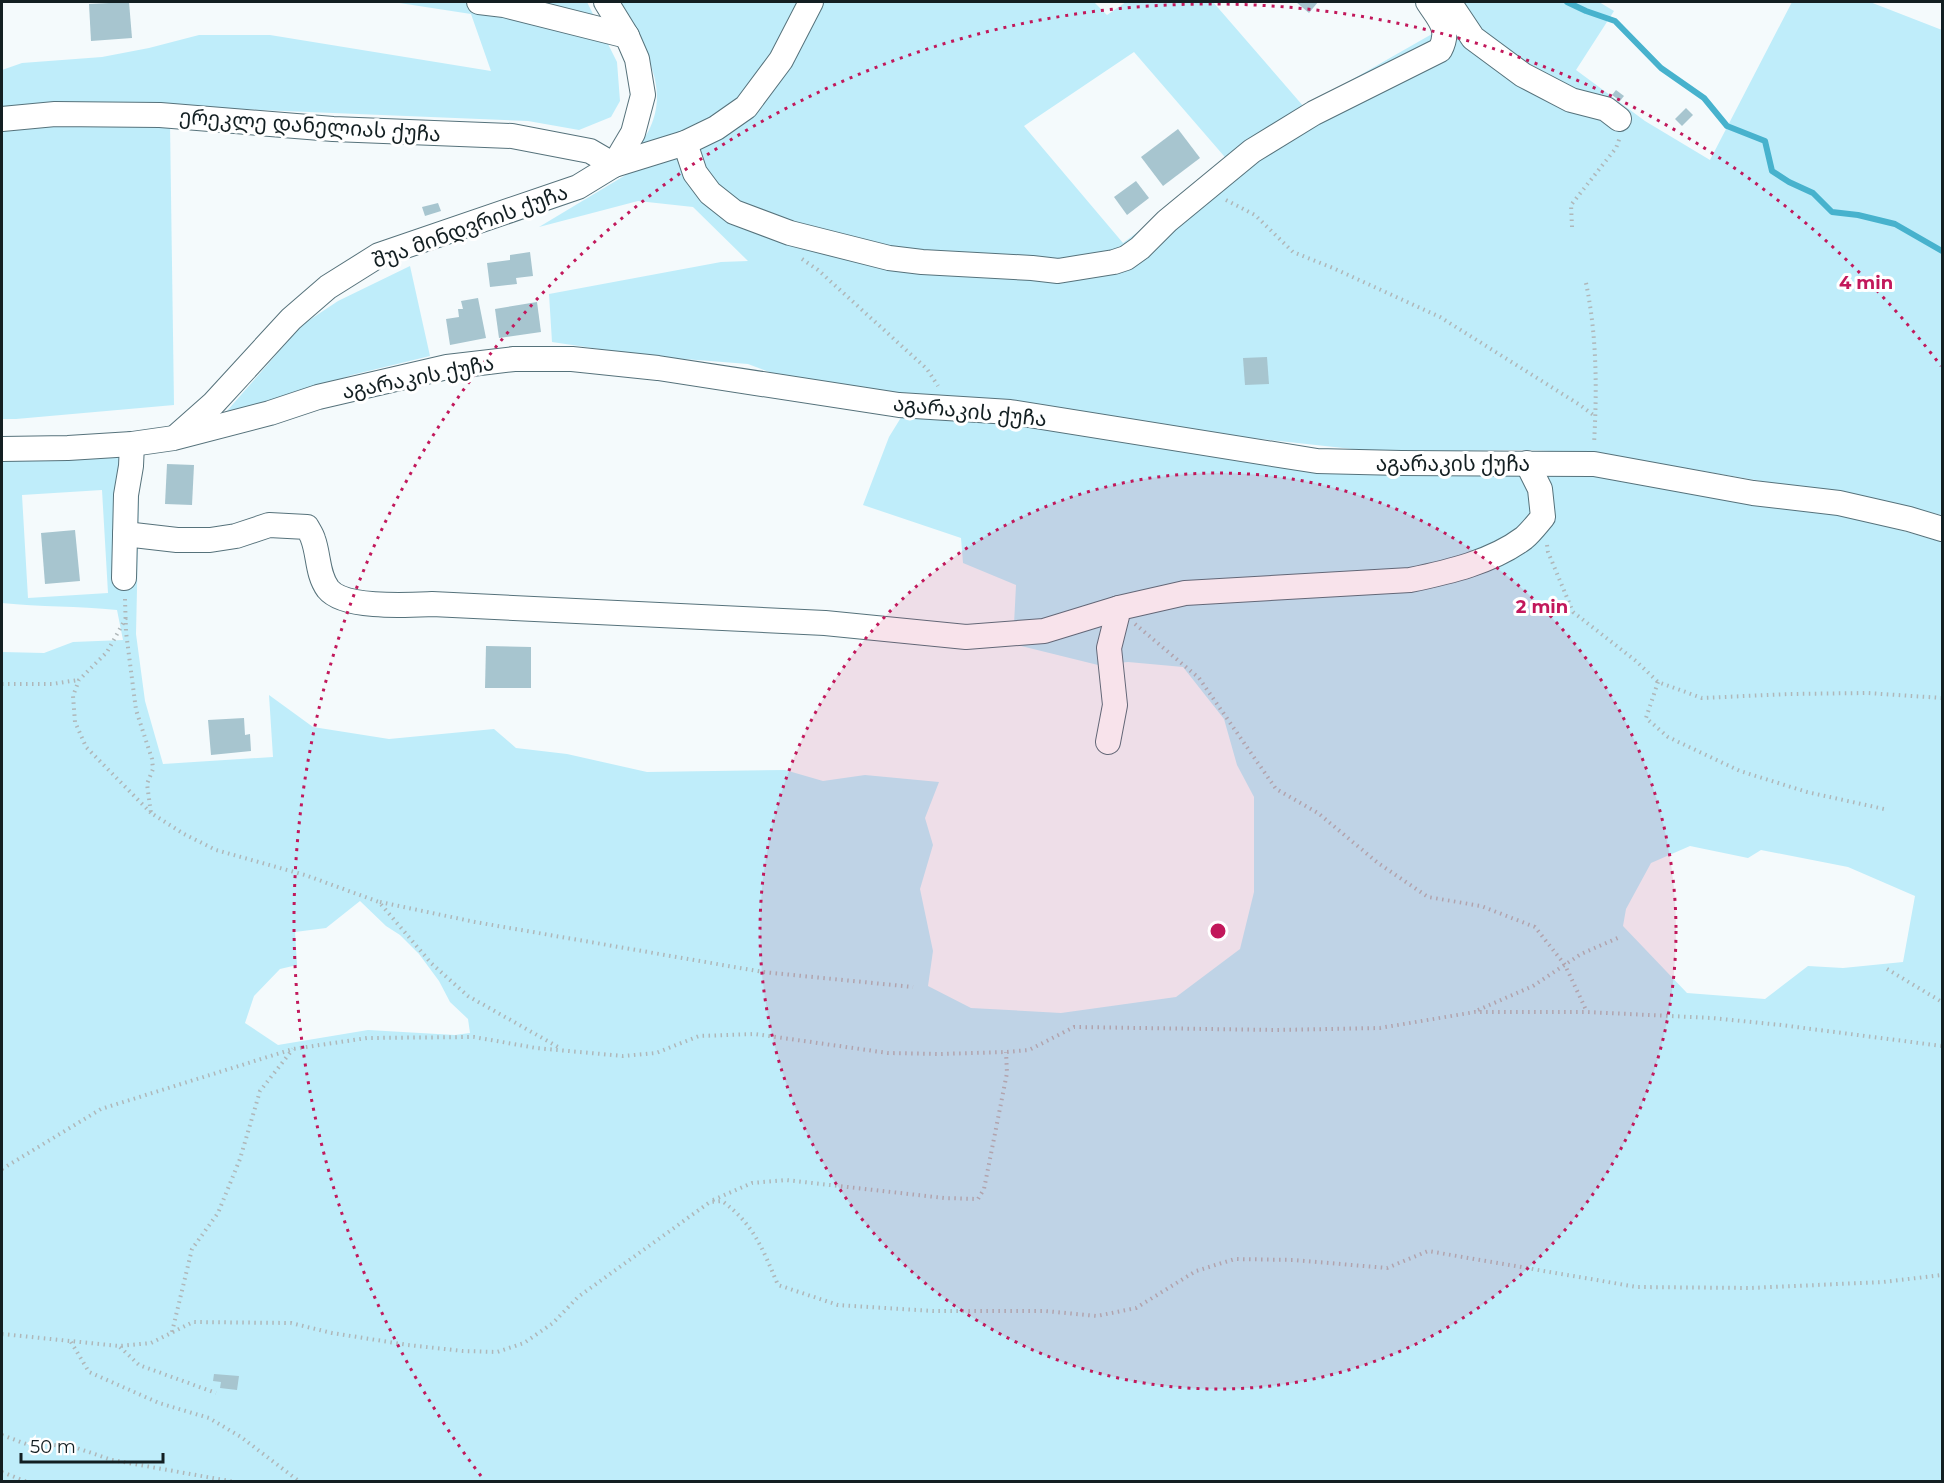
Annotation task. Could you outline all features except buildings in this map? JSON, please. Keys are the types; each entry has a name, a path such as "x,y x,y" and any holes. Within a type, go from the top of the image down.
{"street":[{"path":"479,2 504,5 627,36"},
{"name":"შუა მინდვრის ქუჩა","path":"174,438 213,405 291,319 328,287 379,255 578,187 614,165 633,133 643,95 637,59 627,36 606,2"},
{"path":"614,165 686,143 716,128 746,107 781,60 811,2"},
{"path":"686,143 695,173 710,193 734,212 790,233 890,258 922,262 1058,271 1113,262 1140,248 1167,221 1252,151 1314,113 1440,50 1445,40 1445,30 1428,2"},
{"path":"1449,2 1473,38 1522,75 1571,100 1606,109 1619,119"},
{"name":"ერეკლე დანელიას ქუჩა","path":"2,119 55,114 160,115 333,129 512,136 590,150 614,165"},
{"name":"აგარაკის ქუჩა","path":"2,449 132,444 174,438 360,386 447,367 514,359 572,359 657,368 899,405 1010,412 1317,460 1594,464 1753,493 1839,503 1909,519 1942,530"},
{"path":"124,578 126,495 132,444"},
{"path":"125,534 177,540 210,540 236,536 269,525 307,527 314,539 318,566 328,589 342,599 386,606 432,604 825,623 966,637 1044,631 1119,608 1185,593 1410,580 1436,575 1496,556 1526,537 1543,517 1540,489 1527,463"},
{"path":"1108,742 1115,705 1109,648 1119,608"}],"path":[{"path":"1572,226 1571,206 1616,148 1621,135 1619,119"},
{"path":"1224,199 1255,215 1293,252 1440,317 1596,417"},
{"path":"799,257 818,270 927,369 951,408"},
{"path":"1586,283 1593,317 1596,417 1594,464"},
{"path":"1543,517 1548,552 1573,612 1636,661 1658,682 1702,698 1856,693 1942,698"},
{"path":"124,578 129,663 136,710 152,759 153,769 147,784 151,813"},
{"path":"1119,608 1199,678 1276,789 1318,813 1378,863 1428,897 1481,906 1535,927 1565,965 1587,1012"},
{"path":"126,618 107,652 79,680 73,696 75,722 86,747 151,813 184,834 216,850 305,875 380,902 475,922 762,972 913,987"},
{"path":"2,684 52,684 79,680"},
{"path":"1658,682 1646,718 1668,737 1740,771 1807,792 1884,809"},
{"path":"380,902 431,963 468,996 564,1050"},
{"path":"1475,1012 1533,986 1581,954 1620,937"},
{"path":"1887,969 1942,1002"},
{"path":"2,1169 101,1109 293,1049 368,1038 474,1037 536,1048 622,1056 656,1053 699,1036 754,1034 888,1053 1006,1052 1029,1050 1074,1027 1266,1030 1380,1028 1475,1012 1587,1012 1724,1019 1942,1046"},
{"path":"172,1332 192,1249 218,1213 240,1159 260,1091 293,1049"},
{"path":"2,1334 119,1346 151,1343 193,1322 291,1323 332,1333 408,1345 498,1352 524,1343 553,1323 578,1297 710,1202 752,1183 786,1180 944,1198 978,1199 984,1189 1007,1073 1006,1052"},
{"path":"710,1202 722,1201 739,1213 760,1242 778,1285 838,1305 933,1311 1045,1311 1097,1316 1136,1308 1196,1271 1235,1259 1294,1260 1387,1268 1428,1251 1637,1287 1750,1288 1883,1282 1942,1275"},
{"path":"71,1341 89,1372 159,1403 209,1418 241,1437 300,1482"},
{"path":"119,1346 139,1365 216,1393"},
{"path":"2,1435 26,1444 39,1443 77,1448 112,1460 235,1482"},
{"path":"2,1472 27,1482"}],"shaded area":[{"path":"393,2 587,2 617,62 620,101 611,117 579,130 528,121 165,106 2,111 2,70 22,63 102,57 199,35 270,35 491,71 471,14"},
{"path":"615,2 803,2 776,58 737,106 632,155 648,132 655,114 657,97 655,80 643,48"},
{"path":"818,2 1094,2 1107,15 1126,2 1213,2 1304,107 1446,26 1460,2 1599,2 1614,11 1576,70 1645,121 1710,160 1792,2 1870,2 1942,30 1942,515 1890,503 1598,453 1527,450 1380,452 1206,433 1019,402 842,388 796,382 748,364 646,356 552,342 549,294 721,262 748,261 693,207 638,201 539,227 629,173 751,118 772,93","holes":["1134,52 1230,163 1123,243 1024,126"]},
{"path":"170,123 174,405 2,419 2,128"},
{"path":"410,266 430,356 352,375 223,419 226,412 302,325 338,301"},
{"path":"905,411 1539,474 1647,479 1836,512 1942,542 1942,1481 2,1482 2,652 44,653 73,642 123,640 117,610 2,603 2,461 140,453 136,634 145,701 163,764 273,757 269,695 313,727 389,739 494,729 516,748 567,754 647,772 785,770 823,781 865,775 939,782 925,818 933,845 920,889 933,951 928,986 971,1008 1061,1013 1176,997 1240,949 1254,892 1254,797 1237,765 1224,719 1183,667 1128,662 1098,665 1013,644 1016,585 963,563 961,538 863,505 889,437","holes":["102,490 108,593 28,598 22,495","1690,846 1748,858 1761,850 1848,867 1915,896 1903,962 1843,968 1808,966 1765,999 1687,993 1623,926 1626,909 1651,863","360,901 419,954 439,981 450,1002 468,1019 470,1033 455,1035 368,1030 278,1045 245,1023 254,996 280,969 297,965 295,932 326,928"]}],"waterway":[{"path":"1567,2 1615,21 1661,68 1704,98 1727,126 1765,141 1772,171 1813,193 1832,212 1858,215 1895,224 1942,251"}]}
